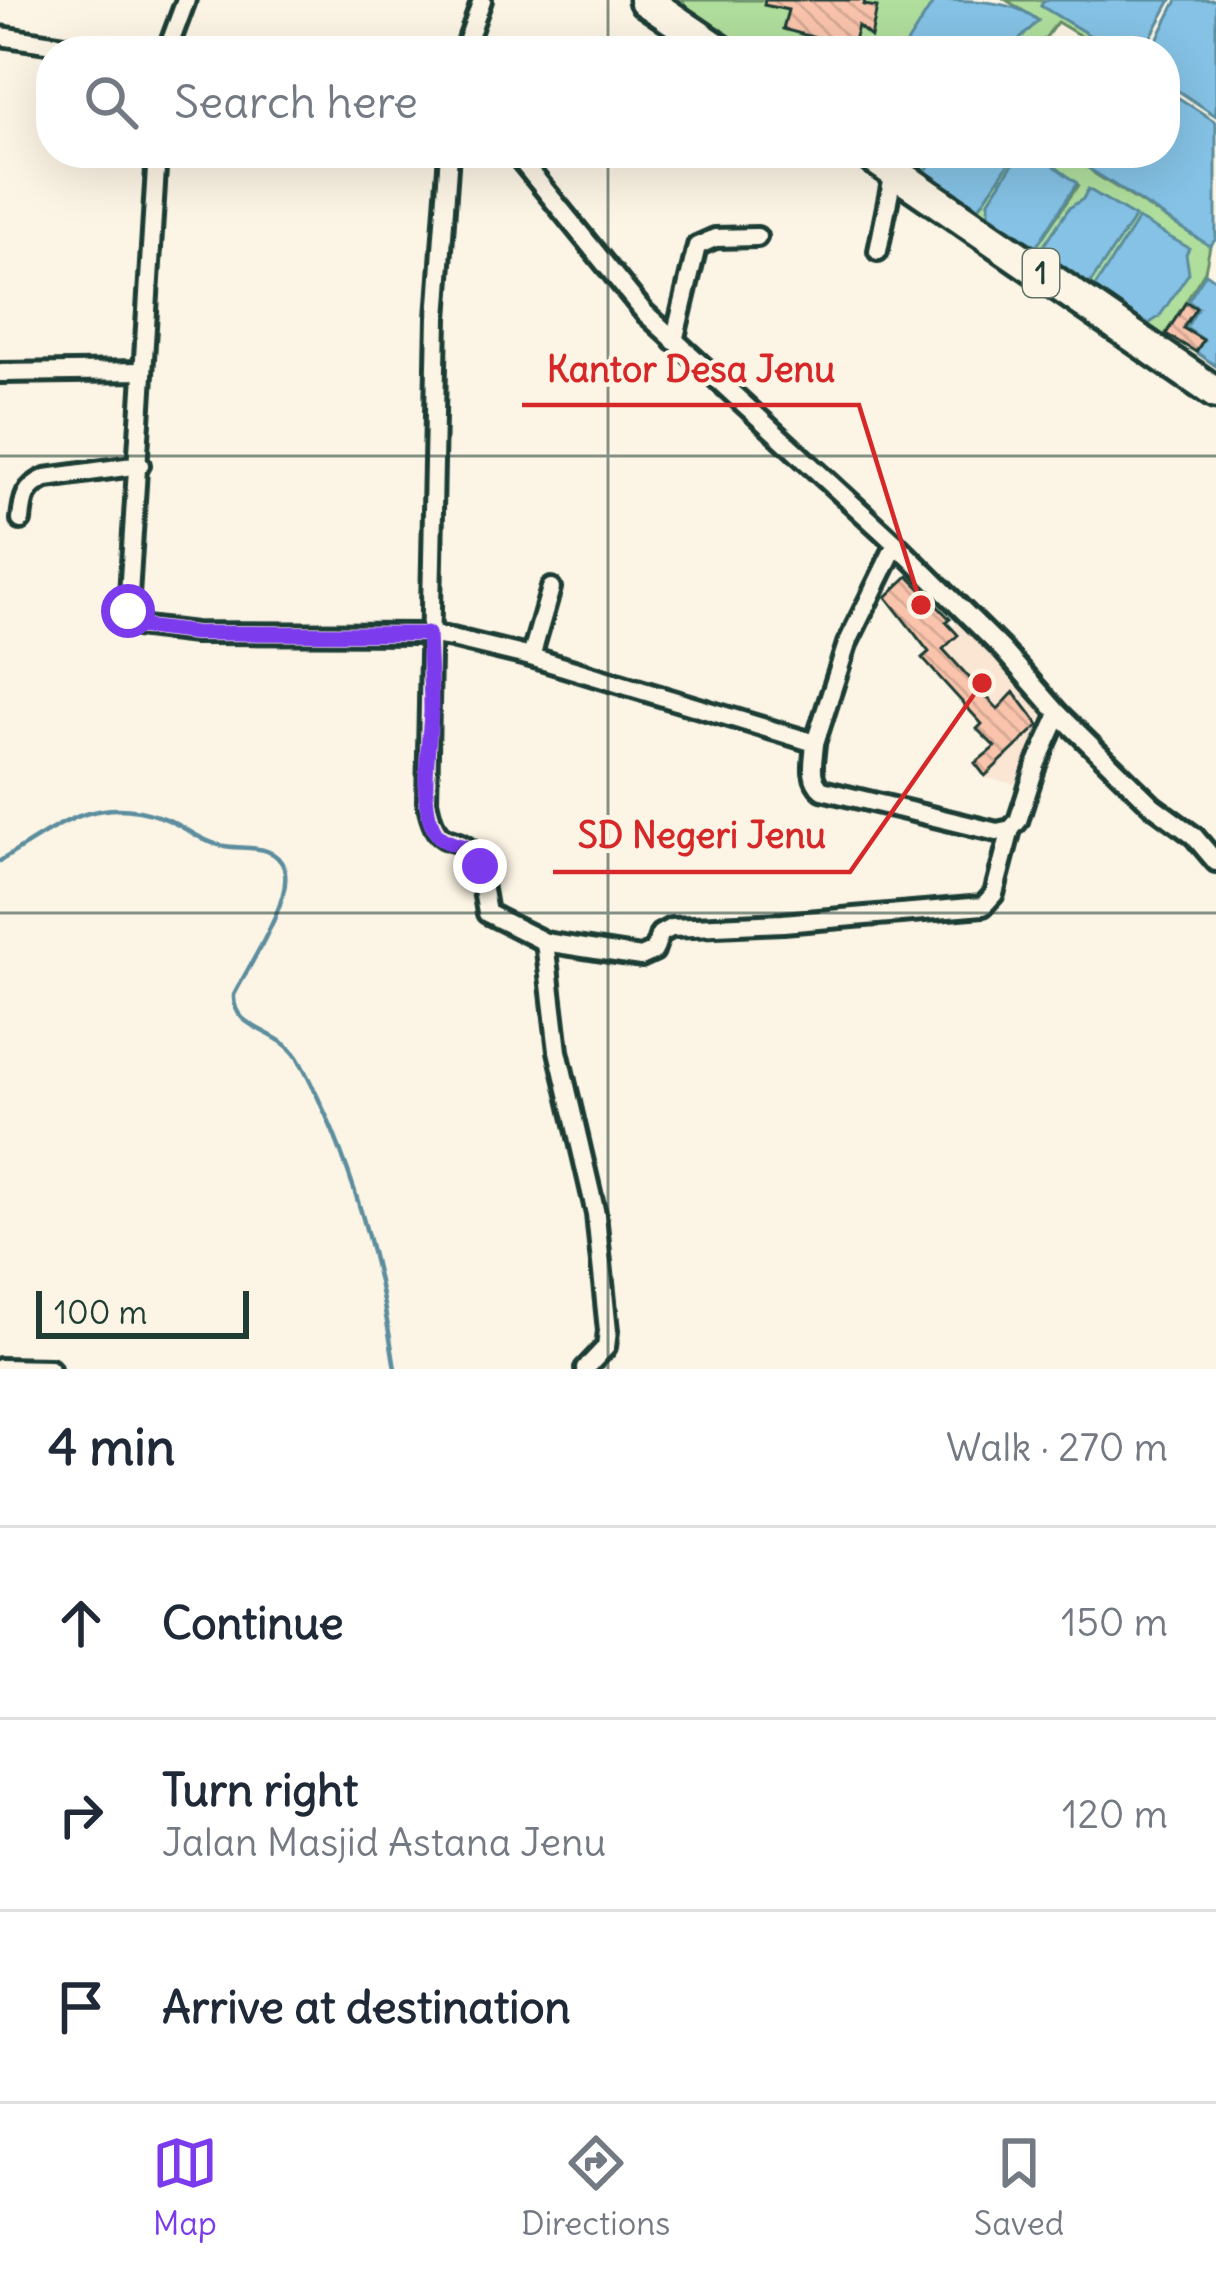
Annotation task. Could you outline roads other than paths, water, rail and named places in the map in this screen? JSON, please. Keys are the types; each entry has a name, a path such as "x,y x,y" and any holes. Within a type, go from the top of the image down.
{"highway":[{"path":"645,0 698,36"},
{"name":"1","path":"888,168 1216,393"}],"street":[{"path":"173,36 186,0"},
{"path":"469,36 482,0"},
{"path":"0,37 36,42"},
{"path":"156,168 128,611 137,626 195,633 428,634 486,644 815,743"},
{"path":"448,168 437,318 426,787 434,829 446,842 472,849 478,856 487,913 545,942 641,957 654,951 660,934 671,928 983,906 994,894 1011,829 1059,714"},
{"path":"527,168 625,291 674,341 896,544 1002,649 1059,714 1154,806 1194,836 1216,862"},
{"path":"878,251 894,172"},
{"path":"674,341 697,246 715,238 757,237"},
{"path":"0,373 142,370"},
{"path":"21,520 27,489 33,483 140,465"},
{"path":"896,544 847,644 815,743 812,773 816,785 997,832 1011,829"},
{"path":"531,657 550,588"},
{"path":"545,942 558,1051 596,1214 608,1330 606,1346 585,1369"},
{"path":"0,1368 50,1369"}],"water":[{"path":"935,0 1005,5 1038,21 1023,36 912,36"},
{"path":"1044,0 1171,0 1151,36 1091,36 1041,6"},
{"path":"1177,0 1216,0 1216,116 1180,92 1180,36 1159,36"},
{"path":"1180,99 1216,122 1216,239 1210,246 1088,168 1180,168"},
{"path":"928,168 1006,168 978,209 925,172"},
{"path":"1010,168 1057,168 1077,183 1036,247 989,214 989,201"},
{"path":"1088,189 1135,217 1089,285 1040,251"},
{"path":"1138,219 1189,248 1189,273 1159,317 1147,325 1094,288"},
{"path":"1206,273 1216,280 1216,366 1196,352 1204,340 1186,328 1198,308 1188,301"}],"waterway":[{"path":"0,861 57,826 94,811 115,809 161,817 211,843 265,850 280,860 285,881 282,897 234,995 236,1007 249,1024 292,1051 335,1135 361,1211 395,1369"}],"place":[{"name":"Kantor Desa Jenu","path":"921,605"},
{"name":"SD Negeri Jenu","path":"982,683"}]}
